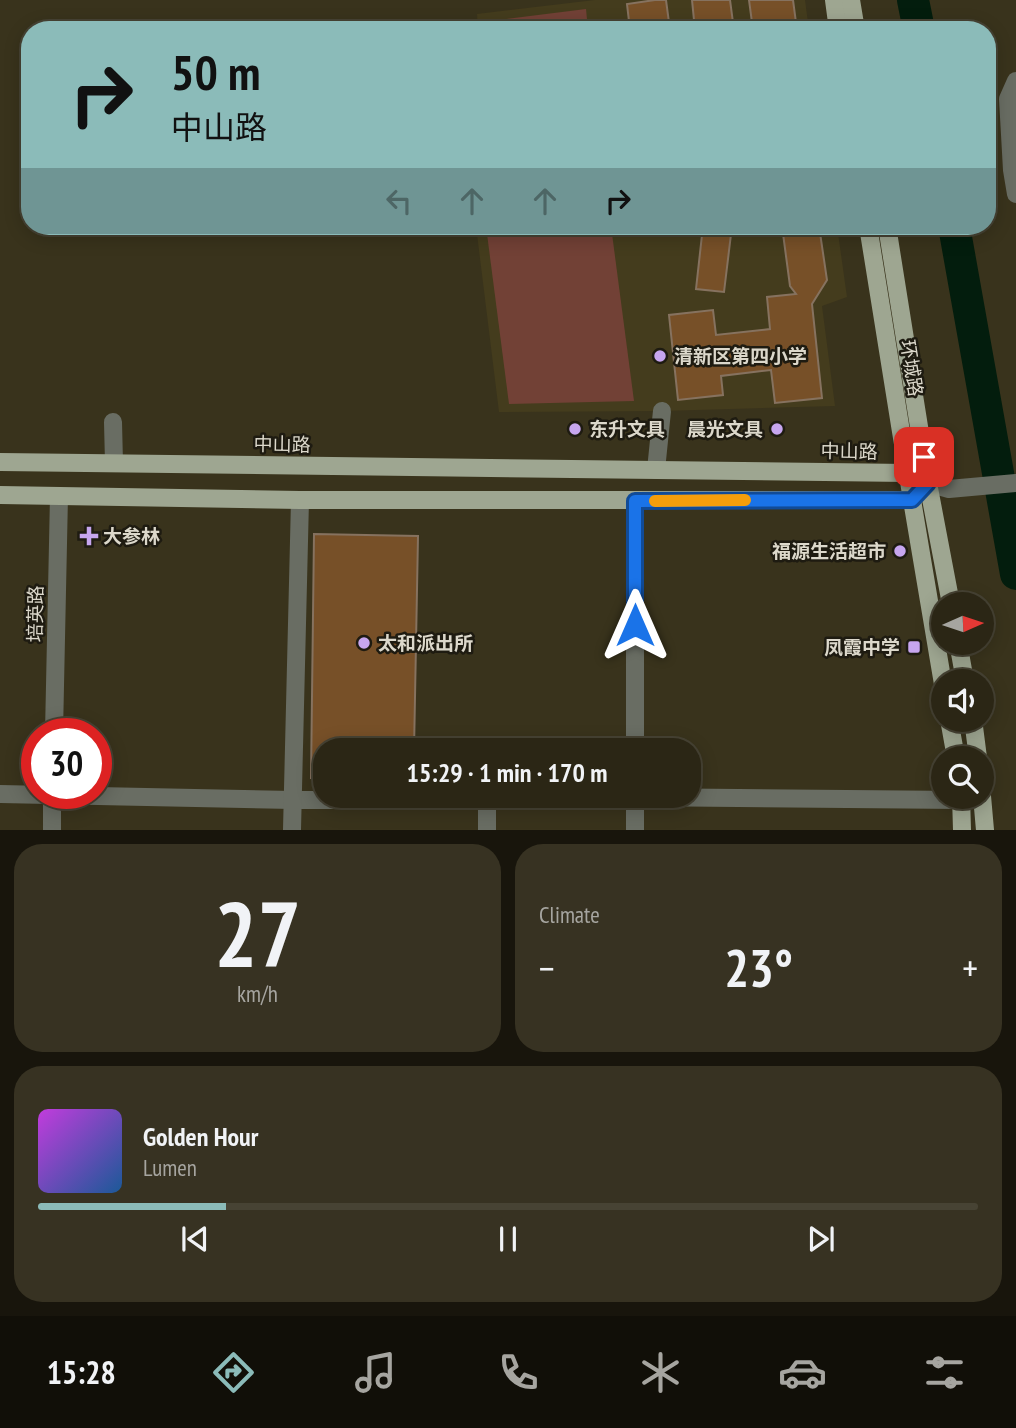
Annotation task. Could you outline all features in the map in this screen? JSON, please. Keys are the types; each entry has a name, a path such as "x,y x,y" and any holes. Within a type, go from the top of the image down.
{"main road":[{"path":"834,0 837,21"},
{"path":"851,0 854,21"},
{"name":"环城路","path":"869,235 940,669"},
{"name":"环城路","path":"888,235 928,483 949,592"},
{"name":"中山路","path":"0,462 908,473 928,483"},
{"path":"0,495 300,500 912,500 928,483"},
{"path":"961,809 962,830"},
{"path":"983,809 985,830"}],"street":[{"path":"1016,81 1008,99 1016,194"},
{"path":"656,470 662,411"},
{"path":"113,422 114,463"},
{"path":"928,483 949,489 1016,482"},
{"name":"培英路","path":"54,718 59,496"},
{"path":"292,830 300,500"},
{"path":"635,501 635,738"},
{"path":"0,794 21,794"},
{"path":"112,795 313,800"},
{"path":"701,797 931,798"},
{"path":"487,830 488,808"},
{"path":"635,808 635,830"},
{"path":"52,809 52,830"}],"shaded area":[{"path":"595,0 805,0 808,21 477,21 477,14"},
{"path":"586,9 587,21 491,21"},
{"name":"清新区第四小学","path":"477,235 838,235 847,297 822,306 835,406 499,412"},
{"path":"487,235 612,235 634,401 509,404"}],"building":[{"path":"666,0 669,21 629,21 627,4"},
{"path":"692,0 730,0 733,21 694,21"},
{"path":"749,0 793,0 796,21 752,21"},
{"path":"702,235 731,235 724,292 696,289"},
{"path":"783,235 820,235 827,280 812,304 822,398 775,403 771,370 721,376 723,395 678,400 669,315 713,310 716,335 770,329 767,297 796,294 790,286"},
{"name":"太和派出所","path":"314,534 418,536 414,738 313,738 311,778"}],"waterway":[{"path":"913,0 917,21"},
{"path":"956,235 1016,574"}],"slow traffic":[{"path":"655,501 745,500"}],"place":[{"name":"清新区第四小学","path":"660,356"},
{"name":"东升文具","path":"575,429"},
{"name":"晨光文具","path":"777,429"},
{"name":"大参林","path":"89,536"},
{"name":"福源生活超市","path":"900,551"},
{"name":"太和派出所","path":"364,643"},
{"name":"凤霞中学","path":"914,647"}],"route":[{"path":"635,625 635,501 912,500 928,483 924,457"}]}
